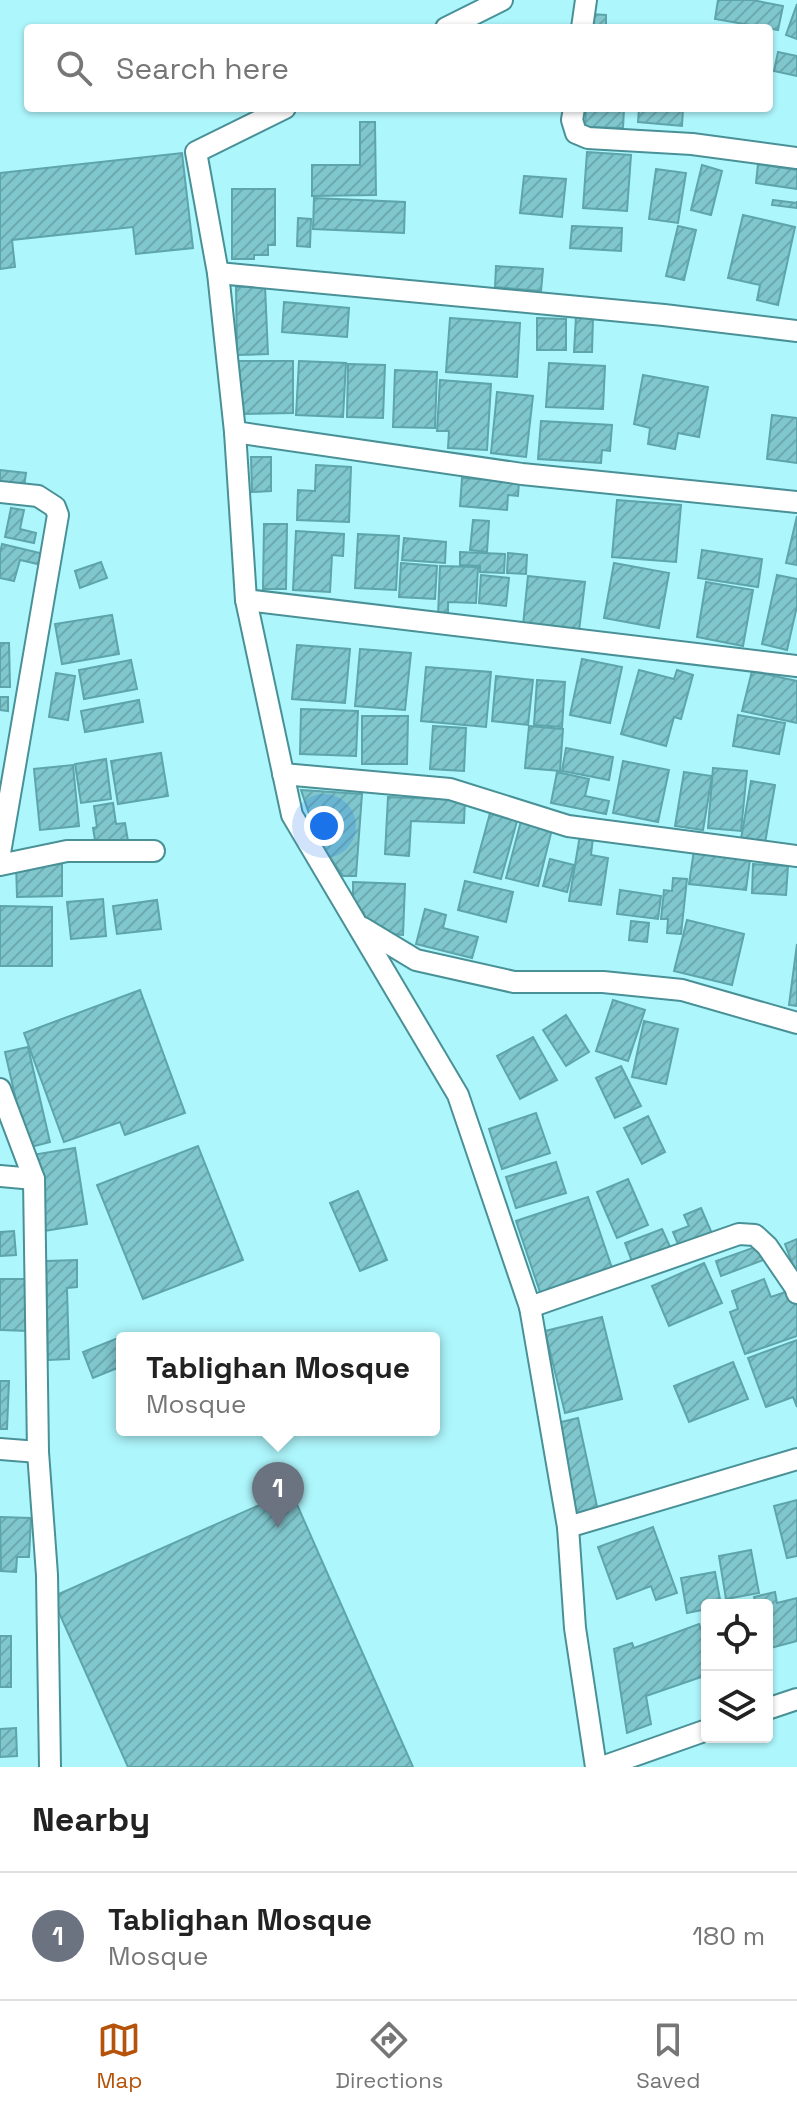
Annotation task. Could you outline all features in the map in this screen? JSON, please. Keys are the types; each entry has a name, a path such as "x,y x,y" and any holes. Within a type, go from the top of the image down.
{"street":[{"path":"454,24 502,0"},
{"path":"583,24 586,0"},
{"path":"277,112 196,152 218,273 235,432 246,600 292,815 458,1095 530,1307 568,1527 575,1628 599,1767 701,1732"},
{"path":"573,112 576,133 588,138 692,144 797,158"},
{"path":"218,273 664,315 797,331"},
{"path":"235,432 522,474 797,502"},
{"path":"0,492 38,496 55,507 58,515 0,853"},
{"path":"246,600 797,666"},
{"path":"283,774 450,789 568,826 797,856"},
{"path":"0,865 67,851 154,851"},
{"path":"359,926 416,960 514,982 603,982 682,990 797,1023"},
{"path":"0,1089 34,1179 38,1452 47,1575 50,1767"},
{"path":"0,1176 34,1179"},
{"path":"530,1307 739,1234 755,1235 767,1246 797,1293"},
{"path":"0,1449 38,1452"},
{"path":"568,1527 797,1459"},
{"path":"773,1707 797,1699"}],"building":[{"path":"718,0 752,0 783,6 778,30 773,29 773,24 744,24 715,19"},
{"path":"797,4 797,39 786,35"},
{"path":"590,14 606,15 606,24 590,24"},
{"path":"778,52 797,56 797,76 774,71"},
{"path":"586,112 624,112 623,128 585,127"},
{"path":"639,112 683,112 682,126 638,122"},
{"path":"360,122 375,122 376,195 312,196 312,165 360,165"},
{"path":"587,152 631,155 627,211 583,208"},
{"path":"182,153 193,248 136,254 133,227 12,240 15,267 0,269 0,173"},
{"path":"758,164 797,170 797,189 756,183"},
{"path":"702,165 722,171 711,215 691,210"},
{"path":"656,169 686,173 678,223 649,219"},
{"path":"524,176 566,179 562,217 520,213"},
{"path":"232,189 275,189 275,245 268,245 268,255 254,255 254,259 232,259"},
{"path":"314,198 405,202 404,233 313,229"},
{"path":"773,200 797,203 797,208 772,205"},
{"path":"743,215 795,227 778,305 757,300 760,285 728,278"},
{"path":"298,218 311,219 310,247 297,246"},
{"path":"572,226 622,228 621,251 570,248"},
{"path":"678,226 696,230 684,280 666,276"},
{"path":"496,266 543,269 541,291 495,287"},
{"path":"265,286 268,354 237,355 236,287"},
{"path":"284,302 349,308 347,337 282,332"},
{"path":"576,316 593,317 592,352 574,352"},
{"path":"450,318 520,323 517,377 446,372"},
{"path":"537,318 566,319 566,350 537,350"},
{"path":"238,361 293,361 293,413 239,414"},
{"path":"299,361 346,363 343,417 296,415"},
{"path":"549,363 605,366 603,409 546,407"},
{"path":"348,364 385,365 383,418 347,417"},
{"path":"395,370 437,372 435,428 393,427"},
{"path":"643,375 708,387 699,437 678,433 675,449 648,444 650,428 634,424"},
{"path":"440,380 491,384 487,450 448,448 449,431 437,431"},
{"path":"497,392 533,396 526,457 491,453"},
{"path":"772,415 797,418 797,463 767,459"},
{"path":"541,421 612,425 610,451 602,450 601,463 538,459"},
{"path":"251,457 271,457 271,491 252,492"},
{"path":"316,465 351,467 349,522 297,520 298,490 315,491"},
{"path":"0,470 26,473 24,487 0,484"},
{"path":"462,478 519,482 518,496 508,495 507,510 460,506"},
{"path":"617,500 681,505 676,562 612,557"},
{"path":"11,508 24,510 20,529 36,533 34,543 5,537"},
{"path":"797,516 797,565 786,563"},
{"path":"473,520 489,521 487,552 470,550"},
{"path":"264,524 287,524 286,589 263,589"},
{"path":"296,531 344,534 343,556 332,555 330,592 293,590"},
{"path":"358,534 399,536 396,590 355,588"},
{"path":"404,538 446,542 445,563 402,560"},
{"path":"2,544 44,554 42,565 20,560 14,581 0,578"},
{"path":"702,550 762,559 758,587 698,578"},
{"path":"460,552 505,554 504,573 480,572 480,566 460,565"},
{"path":"508,553 527,555 526,574 507,573"},
{"path":"101,562 107,578 80,588 75,571"},
{"path":"401,563 437,566 435,599 399,597"},
{"path":"614,563 669,573 659,628 604,618"},
{"path":"440,566 478,567 476,603 448,602 448,616 438,615"},
{"path":"481,575 509,578 506,606 479,603"},
{"path":"777,575 797,579 797,606 787,650 762,644"},
{"path":"528,576 585,582 579,631 523,625"},
{"path":"706,582 753,590 743,646 697,637"},
{"path":"112,615 119,654 62,664 55,624"},
{"path":"0,643 9,643 10,687 0,687"},
{"path":"297,645 350,649 345,703 292,699"},
{"path":"360,649 411,653 405,710 355,706"},
{"path":"582,659 622,667 610,723 570,715"},
{"path":"131,660 137,689 84,699 79,670"},
{"path":"426,667 491,672 486,727 421,721"},
{"path":"639,670 674,679 677,670 693,675 681,719 674,717 666,746 621,734"},
{"path":"752,671 797,681 797,723 742,711"},
{"path":"56,673 75,676 68,720 49,717"},
{"path":"496,676 533,680 528,725 492,721"},
{"path":"537,680 565,682 562,727 534,725"},
{"path":"0,697 8,697 8,711 0,710"},
{"path":"139,700 143,722 85,732 81,711"},
{"path":"301,709 358,711 356,756 300,754"},
{"path":"738,715 785,723 779,754 733,746"},
{"path":"362,716 408,716 407,764 362,764"},
{"path":"433,726 466,728 464,771 430,769"},
{"path":"529,726 563,729 560,771 525,768"},
{"path":"566,748 613,757 609,780 562,771"},
{"path":"161,753 168,796 118,804 111,761"},
{"path":"106,759 111,799 81,803 75,764"},
{"path":"623,761 669,770 658,822 613,813"},
{"path":"73,765 79,826 40,830 34,769"},
{"path":"713,768 747,771 741,831 708,828"},
{"path":"557,772 589,779 585,796 609,801 606,814 551,803"},
{"path":"684,772 712,776 703,830 675,826"},
{"path":"751,781 775,785 765,843 741,839"},
{"path":"301,790 362,794 356,876 343,876 318,840"},
{"path":"388,797 465,800 464,823 411,821 409,856 385,854"},
{"path":"113,803 116,824 125,823 128,841 96,846 94,806"},
{"path":"490,813 517,821 501,879 474,872"},
{"path":"521,821 552,829 538,886 506,878"},
{"path":"580,835 593,837 591,855 608,858 601,905 569,901"},
{"path":"694,850 750,859 746,890 689,884"},
{"path":"550,859 574,865 567,892 543,886"},
{"path":"62,861 62,896 17,897 16,862"},
{"path":"753,864 788,866 786,895 752,893"},
{"path":"673,878 687,879 681,934 667,933 668,919 661,919 664,890 672,891"},
{"path":"465,881 513,892 506,922 458,910"},
{"path":"353,882 405,884 403,935 375,933 365,924 364,913 353,901"},
{"path":"620,890 661,896 658,919 617,914"},
{"path":"103,899 106,936 71,939 67,902"},
{"path":"157,900 161,929 117,934 113,906"},
{"path":"0,906 52,907 52,966 0,966"},
{"path":"425,909 446,915 443,928 478,937 472,958 416,944"},
{"path":"687,920 744,934 732,985 674,971"},
{"path":"631,921 649,923 647,942 629,940"},
{"path":"797,944 797,1006 789,1005"},
{"path":"140,990 185,1113 125,1135 120,1122 64,1142 24,1033"},
{"path":"613,1000 645,1010 628,1061 596,1051"},
{"path":"566,1015 589,1052 566,1066 543,1030"},
{"path":"644,1021 678,1029 666,1084 632,1077"},
{"path":"533,1037 557,1080 520,1099 497,1056"},
{"path":"28,1047 50,1142 27,1148 5,1052"},
{"path":"621,1066 641,1106 615,1118 596,1078"},
{"path":"536,1113 550,1153 502,1169 489,1129"},
{"path":"648,1116 665,1152 642,1164 624,1128"},
{"path":"198,1146 243,1260 143,1299 97,1185"},
{"path":"75,1148 87,1224 44,1231 32,1155"},
{"path":"556,1162 566,1193 516,1208 506,1177"},
{"path":"628,1179 648,1225 617,1238 597,1192"},
{"path":"358,1191 387,1260 360,1271 330,1203"},
{"path":"588,1197 614,1274 542,1298 516,1221"},
{"path":"701,1208 713,1236 680,1249 673,1232 689,1226 684,1215"},
{"path":"662,1229 671,1249 633,1264 625,1243"},
{"path":"14,1231 16,1255 0,1256 0,1232"},
{"path":"797,1239 797,1276 785,1244"},
{"path":"761,1245 766,1259 721,1276 716,1261"},
{"path":"77,1260 77,1287 67,1288 69,1359 48,1360 46,1261"},
{"path":"704,1263 722,1303 669,1326 652,1286"},
{"path":"0,1279 30,1279 29,1331 0,1330"},
{"path":"764,1279 771,1297 791,1290 797,1306 797,1336 745,1354 730,1312 738,1309 732,1291"},
{"path":"602,1317 622,1399 565,1413 545,1331"},
{"path":"116,1339 116,1368 93,1378 83,1352"},
{"path":"797,1340 797,1407 793,1397 766,1407 748,1358"},
{"path":"733,1362 748,1399 689,1422 674,1386"},
{"path":"0,1381 9,1381 7,1429 0,1429"},
{"path":"578,1418 598,1511 577,1515 557,1423"},
{"path":"291,1491 413,1767 128,1767 52,1597"},
{"path":"797,1500 797,1556 787,1558 774,1506"},
{"path":"0,1517 31,1518 29,1557 17,1557 16,1572 1,1571"},
{"path":"653,1527 677,1593 656,1600 651,1586 617,1599 598,1547"},
{"path":"751,1550 759,1593 726,1599 719,1556"},
{"path":"715,1572 720,1599 701,1599 701,1610 687,1613 681,1578"},
{"path":"775,1592 777,1603 797,1598 797,1641 773,1647 773,1599 754,1597"},
{"path":"699,1624 701,1629 701,1677 646,1696 651,1724 627,1733 614,1649 632,1643 634,1648"},
{"path":"0,1636 11,1636 11,1687 0,1687"},
{"path":"16,1728 17,1756 0,1757 0,1729"}],"place":[{"name":"Tablighan Mosque","path":"278,1528"}]}
